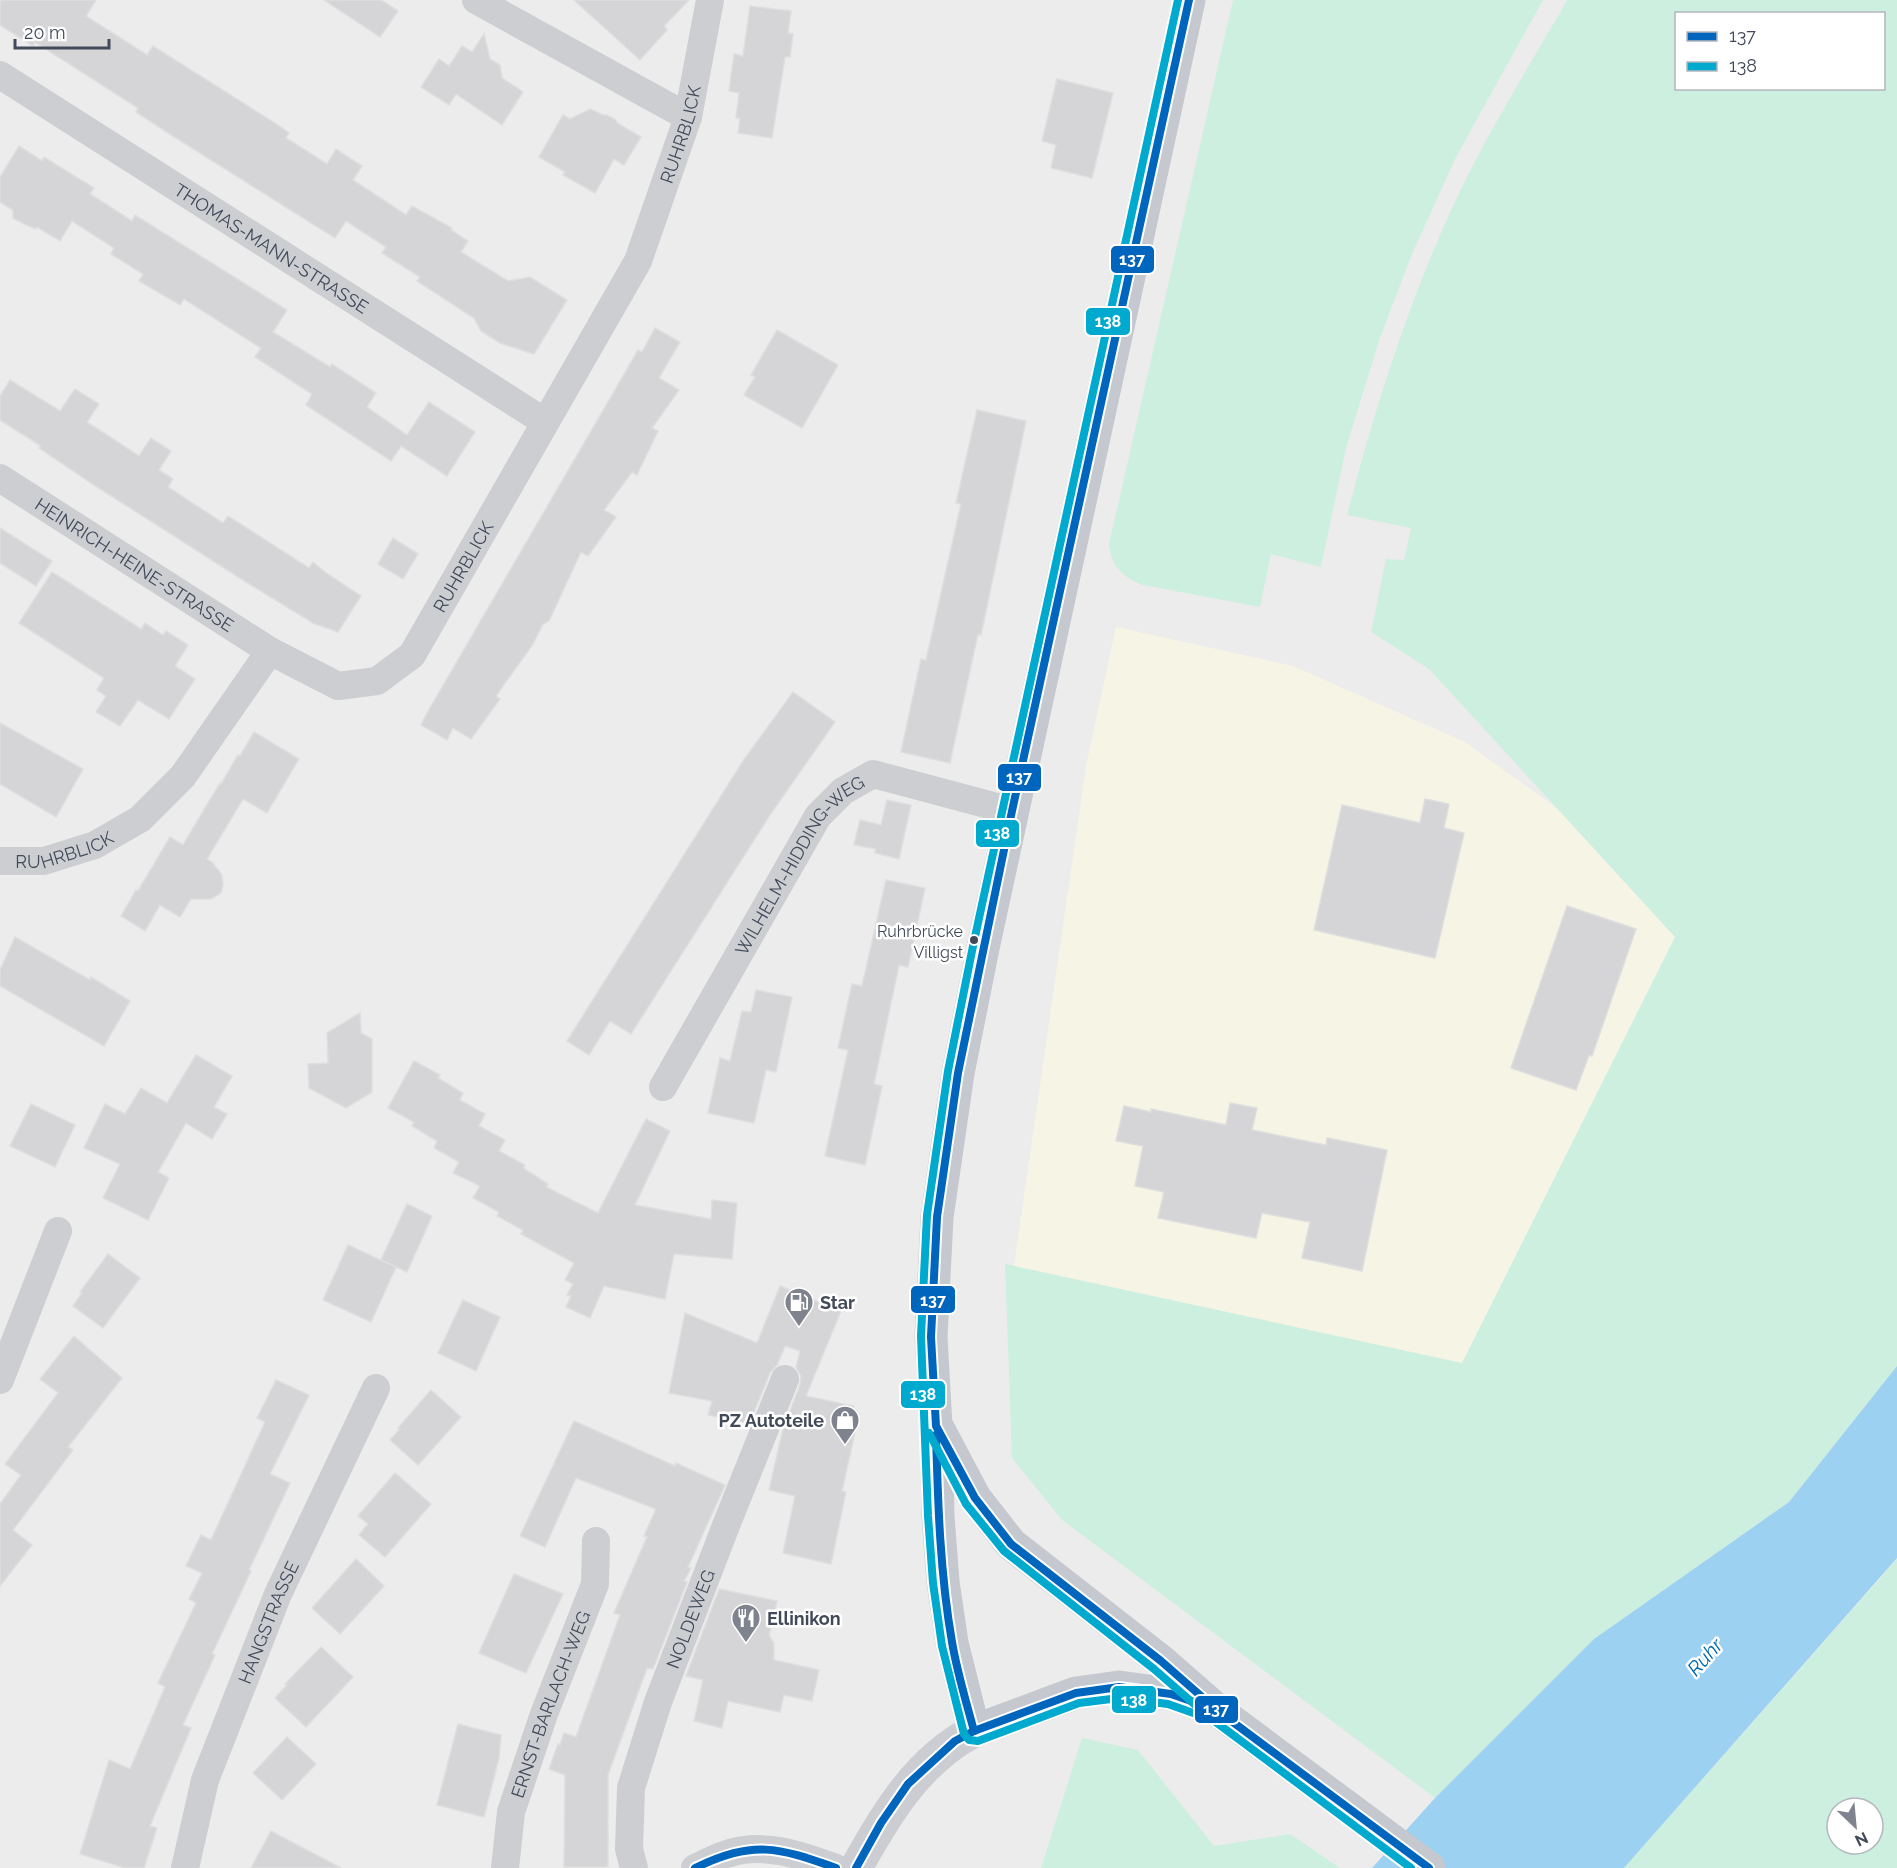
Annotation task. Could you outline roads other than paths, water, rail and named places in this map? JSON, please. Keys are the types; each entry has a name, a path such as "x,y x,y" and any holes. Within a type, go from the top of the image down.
{"main road":[{"path":"974,1731 957,1668 943,1582 938,1516 931,1337 937,1217 958,1072 1012,811 1189,0"},
{"path":"936,1426 975,1498 1011,1544 1161,1661 1218,1711 1428,1868"},
{"path":"856,1868 881,1823 908,1784 955,1741 974,1731 1076,1693 1119,1687 1171,1694 1218,1711"}],"street":[{"path":"476,0 688,117"},
{"name":"RUHRBLICK","path":"0,861 44,861 95,844 140,819 183,776 270,651 338,686 377,681 412,655 638,261 688,117 710,0"},
{"name":"THOMAS-MANN-STRASSE","path":"0,75 545,422"},
{"name":"HEINRICH-HEINE-STRASSE","path":"0,478 270,651"},
{"name":"WILHELM-HIDDING-WEG","path":"663,1087 818,816 843,791 873,774 1012,811"},
{"path":"0,1380 58,1231"},
{"name":"NOLDEWEG","path":"634,1868 629,1849 631,1788 658,1702 785,1379"},
{"name":"HANGSTRASSE","path":"185,1868 205,1780 278,1594 376,1388"},
{"name":"ERNST-BARLACH-WEG","path":"505,1868 511,1812 544,1714 595,1584 596,1541"},
{"path":"695,1868 731,1852 766,1848 791,1853 836,1868"}],"water":[{"name":"Ruhr","path":"1897,1366 1897,1558 1624,1868 1372,1868 1435,1798 1594,1639 1789,1502"}],"place":[{"name":"Ruhrbrücke Villigst","path":"974,940"},
{"name":"Star","path":"799,1328"},
{"name":"PZ Autoteile","path":"845,1446"},
{"name":"Ellinikon","path":"746,1644"}]}
